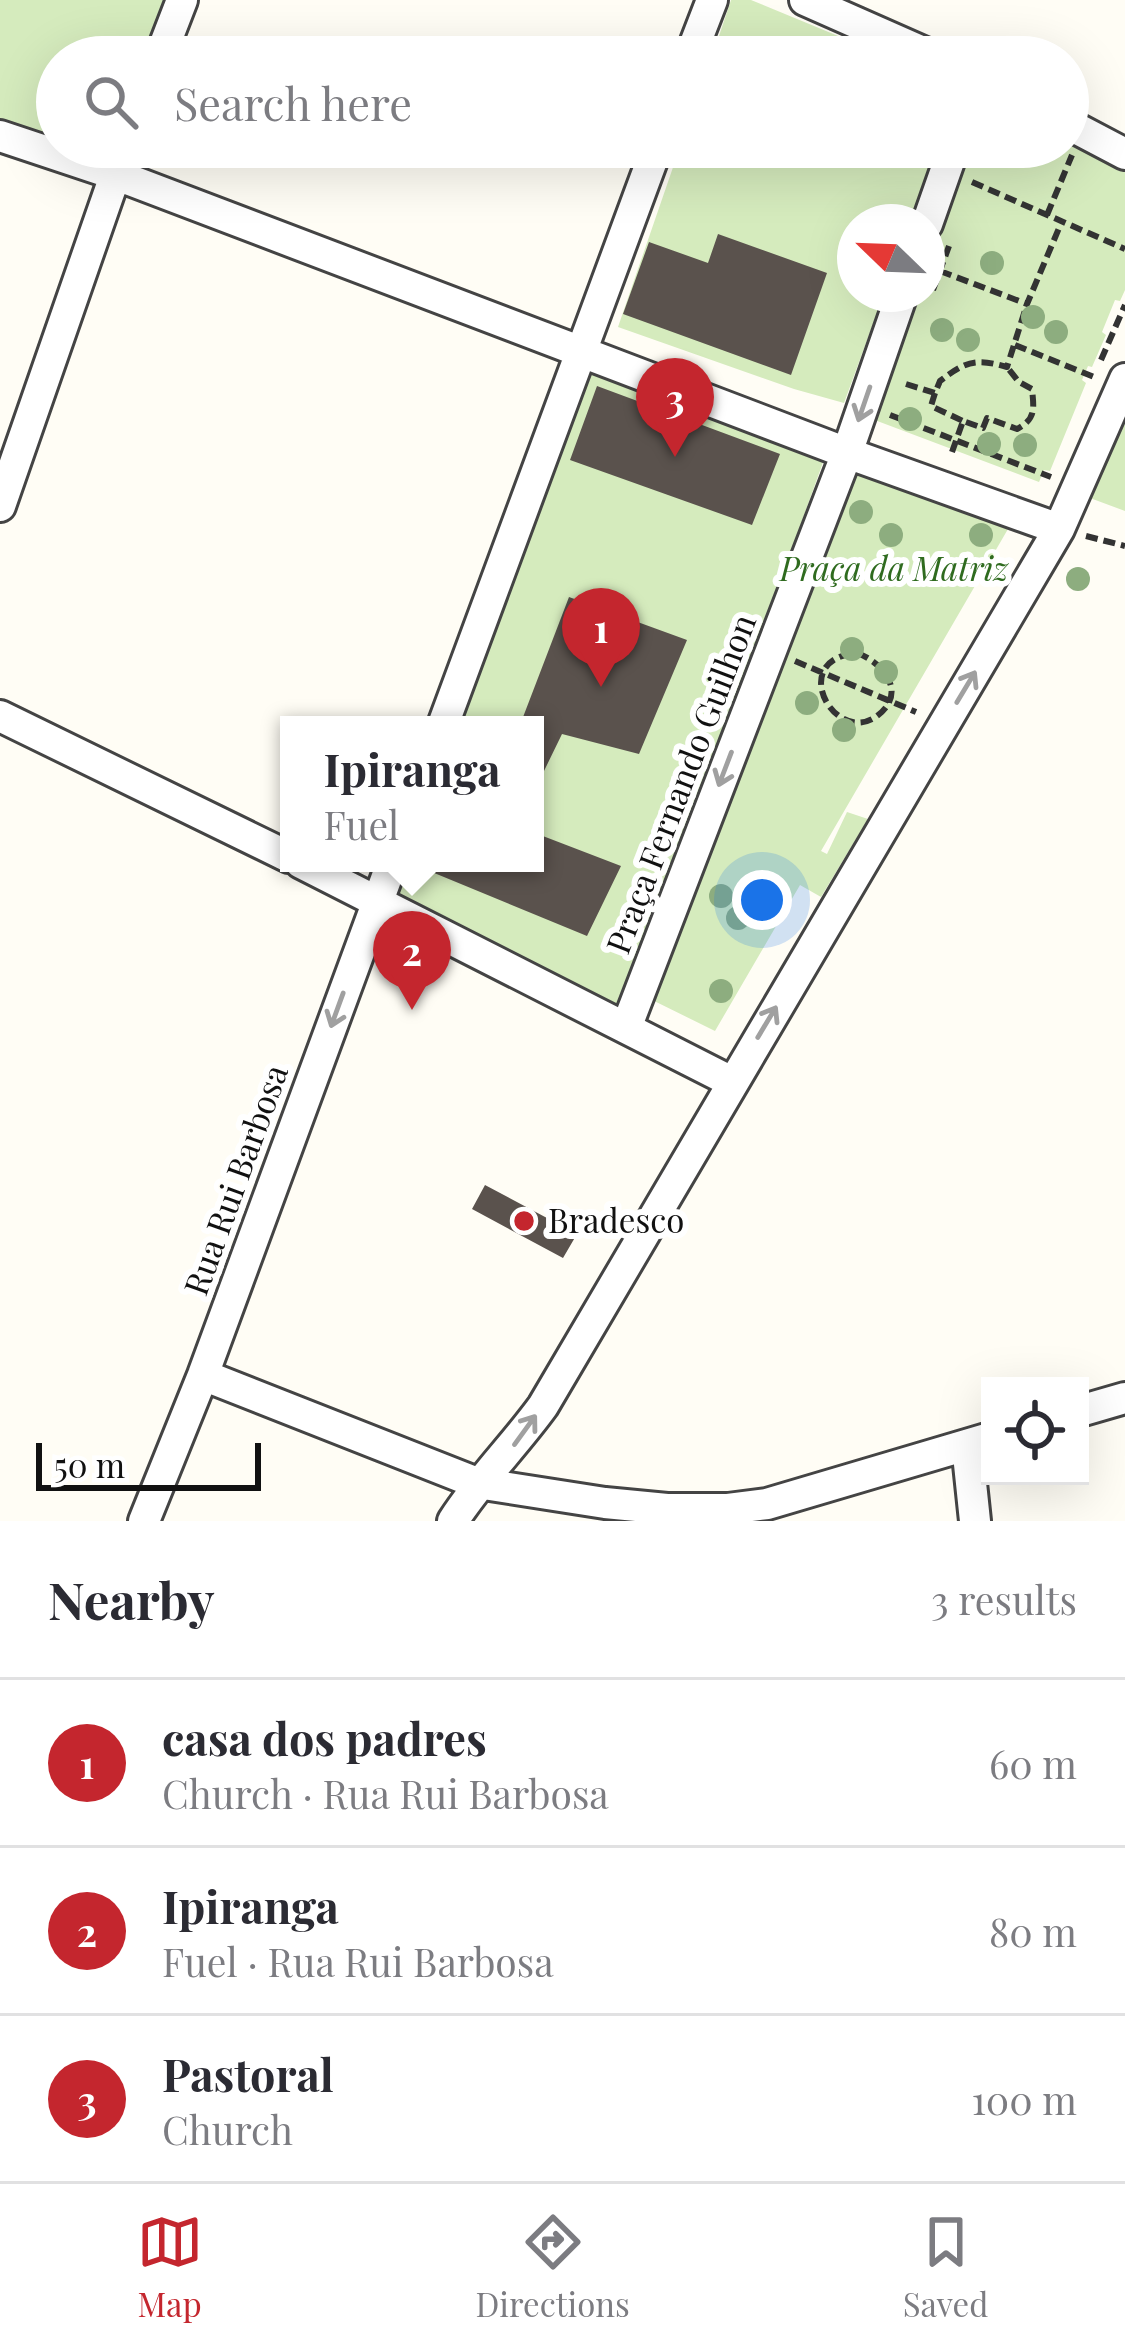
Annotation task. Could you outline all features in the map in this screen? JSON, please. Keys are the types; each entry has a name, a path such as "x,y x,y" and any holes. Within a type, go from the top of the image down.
{"street":[{"path":"168,36 182,0"},
{"path":"699,36 712,0"},
{"path":"805,0 886,36"},
{"path":"0,136 36,143"},
{"path":"1089,144 1125,154"},
{"path":"0,506 116,168"},
{"path":"138,168 582,351 1059,529"},
{"path":"446,716 649,168"},
{"path":"945,214 962,168"},
{"name":"Praça Fernando Guilhon","path":"626,1028 847,453 909,312"},
{"path":"453,1521 477,1483 511,1450 543,1406 1059,529 1125,379"},
{"path":"0,716 280,853"},
{"path":"320,872 732,1082"},
{"name":"Rua Rui Barbosa","path":"144,1521 389,872"},
{"path":"202,1375 477,1483 667,1509 767,1504 979,1442 975,1521"},
{"path":"1089,1409 1125,1398"}],"path":[{"path":"969,168 972,182 1125,249"},
{"path":"1047,215 1061,168"},
{"path":"1007,367 1062,221"},
{"path":"945,273 1027,304"},
{"path":"1016,345 1094,377 1125,305"},
{"path":"972,361 1007,367 1032,389 1035,412 1017,429 987,418 983,428 931,406 940,380 972,361"},
{"path":"896,393 903,373"},
{"path":"906,384 935,393"},
{"path":"888,414 1051,477"},
{"path":"952,452 963,421"},
{"path":"1059,529 1125,546"},
{"path":"844,654 870,657 886,672 889,700 879,715 848,721 826,702 820,685 822,673 844,654"},
{"path":"786,658 928,717"}],"green space":[{"path":"0,0 182,0 168,36 36,36 36,143 0,129"},
{"path":"731,0 751,0 838,36 719,36"},
{"name":"Praça da Matriz","path":"1089,132 1125,149 1125,290 1120,301 1115,300 1102,332 1106,335 1082,380 1086,383 1050,471 1044,470 1039,482 864,416 902,312 945,312 945,204 941,204 954,168 1089,168"},
{"path":"673,168 931,168 918,204 837,204 837,312 877,312 844,403 618,327"},
{"name":"Praça da Matriz","path":"590,365 826,454 624,1017 395,894 404,872 544,872 544,716 460,716"},
{"name":"Praça da Matriz","path":"1125,416 1125,511 1090,498"},
{"name":"Praça da Matriz","path":"849,466 1008,529 821,851 827,854 847,812 868,819 821,897 800,885 715,1031 640,994"}],"building":[{"path":"718,234 827,273 791,375 623,314 649,242 708,263"},
{"path":"597,386 780,454 752,525 570,460"},
{"path":"569,597 687,640 639,754 562,734 544,771 544,716 523,716"},
{"path":"544,836 621,866 587,936 432,872 544,872"},
{"name":"Bradesco","path":"485,1185 577,1234 563,1258 472,1209"}],"place":[{"name":"Pastoral","path":"675,457"},
{"name":"casa dos padres","path":"601,687"},
{"name":"Ipiranga","path":"412,1010"},
{"name":"Bradesco","path":"524,1221"}]}
